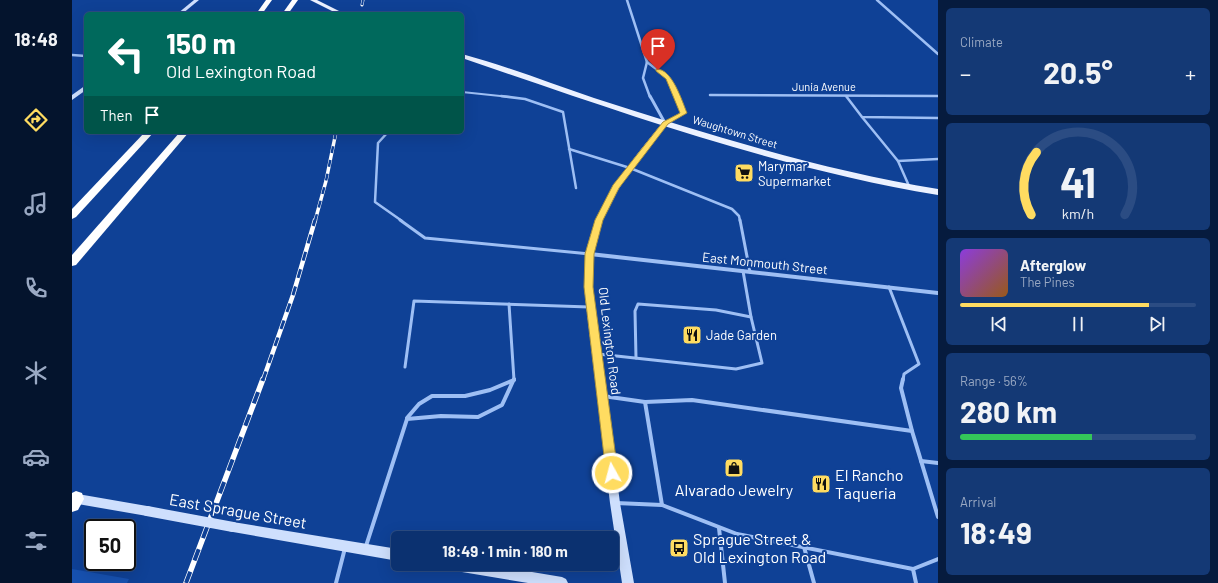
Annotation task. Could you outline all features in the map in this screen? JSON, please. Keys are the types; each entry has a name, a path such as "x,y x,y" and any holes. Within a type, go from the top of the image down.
{"highway":[{"path":"261,12 270,0"},
{"path":"286,12 295,0"},
{"path":"72,215 148,134"},
{"path":"72,262 183,134"}],"main road":[{"path":"182,12 197,0"},
{"path":"313,0 338,12"},
{"name":"Waughtown Street","path":"464,57 665,123 789,160 938,192"},
{"path":"72,98 84,89"},
{"name":"Old Lexington Road","path":"628,583 615,503 591,307 588,269 593,236 606,203 630,168 665,123"},
{"name":"East Sprague Street","path":"73,500 147,511 391,554"},
{"path":"491,571 562,583"}],"street":[{"path":"627,0 647,62 643,78 651,100 665,123"},
{"path":"877,0 938,54"},
{"path":"72,55 84,56"},
{"name":"Old Lexington Road","path":"647,62 668,78 684,113 665,123"},
{"name":"Junia Avenue","path":"710,95 938,96"},
{"name":"East Monmouth Street","path":"590,254 938,293"}],"lane":[{"path":"464,92 524,99 563,112 576,188"},
{"path":"846,96 898,161 910,187"},
{"path":"862,117 938,118"},
{"path":"386,134 378,143 375,202 425,238 590,254"},
{"path":"570,149 630,168 732,209 737,213 750,272"},
{"path":"898,161 938,159"},
{"path":"597,354 736,369 762,363 751,317 743,271"},
{"path":"889,287 919,364 904,374 901,388 912,431 938,517"},
{"path":"405,367 414,301 591,307"},
{"path":"407,419 442,416 478,417 502,405 514,380 509,304"},
{"path":"636,358 635,310 638,304 716,310 751,317"},
{"path":"365,549 407,419 419,404 432,396 465,396 490,390 514,380"},
{"path":"603,396 645,402 692,400 912,431"},
{"path":"645,402 662,505"},
{"path":"921,461 938,463"},
{"path":"615,503 662,505 737,534 914,569 938,559"},
{"path":"719,528 725,583"},
{"path":"336,583 345,546"},
{"path":"804,547 814,583"},
{"path":"914,569 916,583"}],"shaded area":[{"path":"72,569 129,579 127,583 72,583"}],"railway":[{"path":"362,5 363,0"},
{"path":"315,221 326,181 336,134"},
{"path":"263,380 293,295 315,220"},
{"path":"186,583 263,379"}],"place":[{"name":"Marymar Supermarket","path":"744,173"},
{"name":"Jade Garden","path":"692,335"},
{"name":"Alvarado Jewelry","path":"734,468"},
{"name":"El Rancho Taqueria","path":"821,484"},
{"name":"Sprague Street & Old Lexington Road","path":"679,548"}],"route":[{"path":"612,473 588,287 588,269 593,236 606,203 630,168 665,123 684,113 668,78 658,70"}]}
